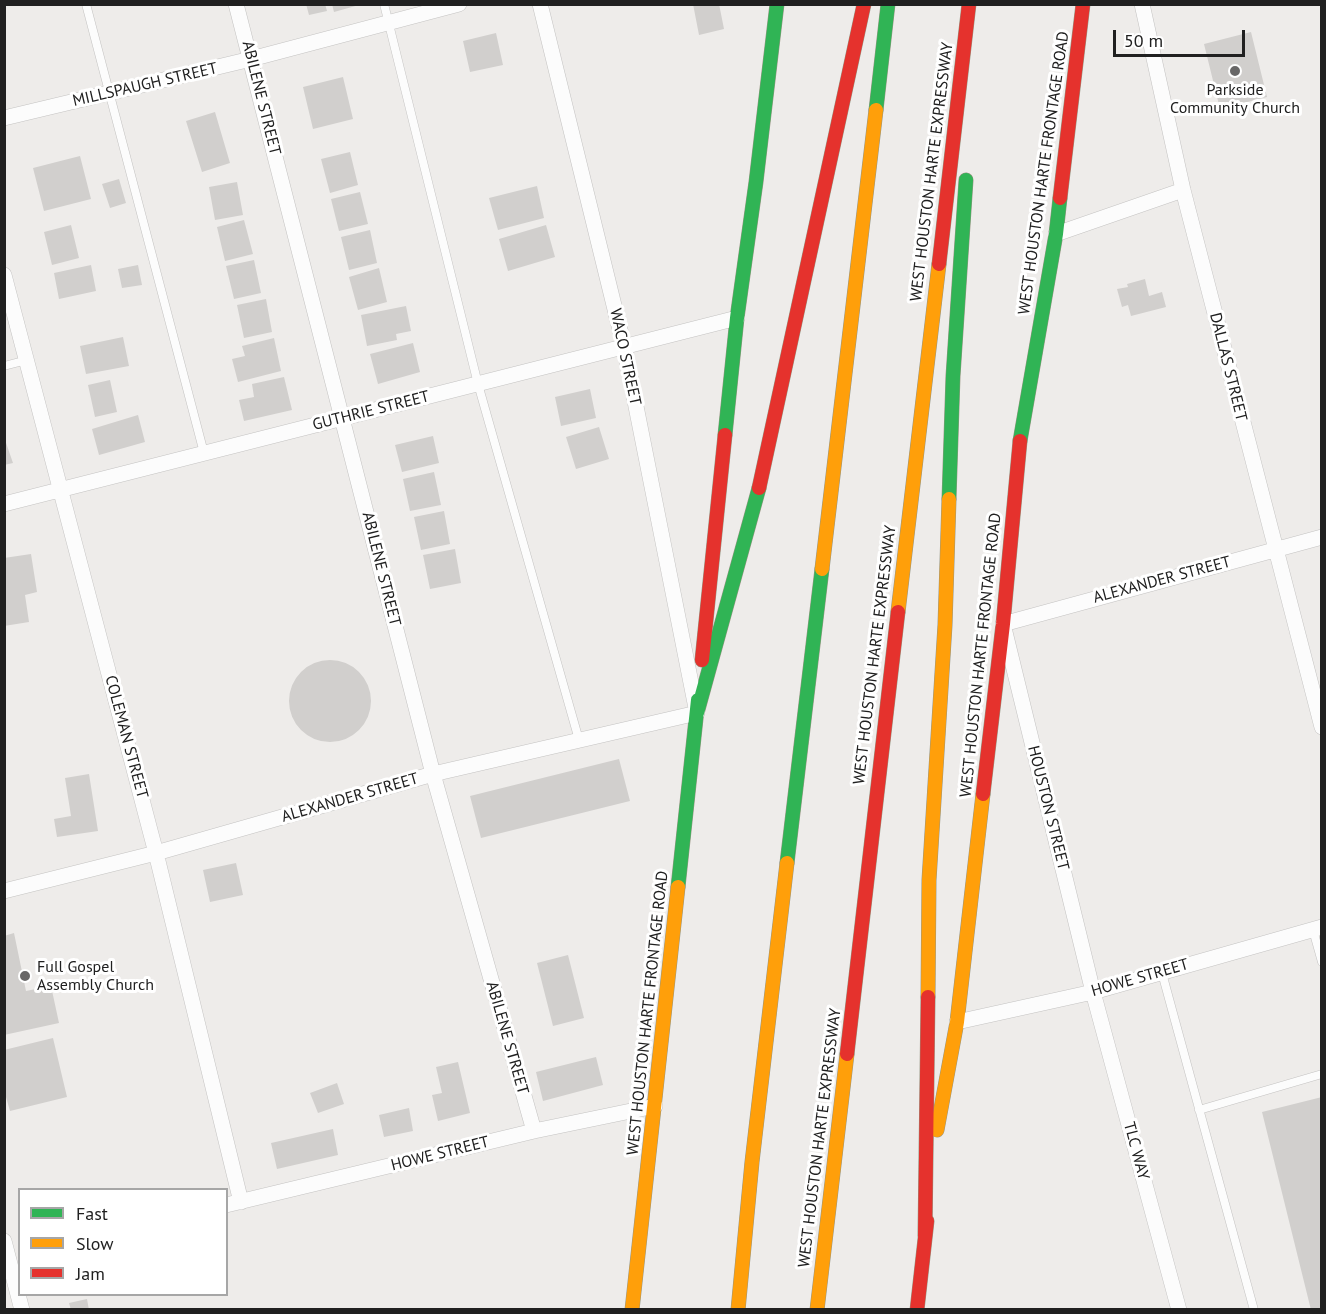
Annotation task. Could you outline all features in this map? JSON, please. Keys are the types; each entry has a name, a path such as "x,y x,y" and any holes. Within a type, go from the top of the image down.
{"main road":[{"name":"WEST HOUSTON HARTE FRONTAGE ROAD","path":"632,1310 737,318 777,4"},
{"path":"697,713 755,508 864,4"},
{"path":"738,1310 752,1162 888,4"},
{"name":"WEST HOUSTON HARTE EXPRESSWAY","path":"817,1310 893,640 969,4"},
{"path":"970,109 977,4"},
{"name":"WEST HOUSTON HARTE FRONTAGE ROAD","path":"917,1310 939,1112 957,1022 1003,624 1018,454 1056,234 1083,4"},
{"path":"925,1236 929,880 945,625 953,376 967,167"}],"street":[{"name":"ABILENE STREET","path":"236,4 433,774 534,1131"},
{"name":"MILLSPAUGH STREET","path":"4,118 251,59 459,4"},
{"name":"WACO STREET","path":"540,4 624,346 697,713"},
{"name":"DALLAS STREET","path":"1142,4 1183,190 1322,727"},
{"path":"1056,234 1183,190"},
{"name":"COLEMAN STREET","path":"4,274 156,853 234,1203"},
{"name":"GUTHRIE STREET","path":"4,504 737,318"},
{"name":"ALEXANDER STREET","path":"1003,624 1322,537"},
{"name":"HOUSTON STREET","path":"1003,624 1093,992"},
{"name":"ALEXANDER STREET","path":"4,891 156,853 433,774 697,713"},
{"name":"HOWE STREET","path":"957,1022 1093,992 1317,929"},
{"name":"TLC WAY","path":"1093,992 1179,1310"},
{"name":"HOWE STREET","path":"234,1203 534,1131 655,1107"},
{"path":"4,1241 11,1259 18,1291"}],"lane":[{"path":"86,4 204,453"},
{"path":"384,4 478,384 579,740"},
{"path":"4,366 27,360"},
{"path":"1317,929 1322,962"},
{"path":"1162,972 1254,1310"},
{"path":"1199,1110 1322,1074"}],"building":[{"path":"306,4 325,4 327,11 309,15"},
{"path":"332,4 359,4 359,5 334,12"},
{"path":"693,4 719,4 724,29 699,35"},
{"name":"Parkside Community Church","path":"1251,32 1267,97 1220,109 1204,44"},
{"path":"496,33 503,65 470,72 463,41"},
{"path":"343,77 353,119 313,129 303,87"},
{"path":"215,112 230,163 202,172 186,121"},
{"path":"350,152 358,185 330,193 321,159"},
{"path":"80,156 91,199 44,211 33,168"},
{"path":"119,179 126,203 110,208 102,184"},
{"path":"237,182 243,215 215,220 209,187"},
{"path":"537,186 544,218 498,230 489,198"},
{"path":"360,192 368,224 339,231 331,199"},
{"path":"244,220 253,254 225,261 217,227"},
{"path":"71,225 79,258 52,265 44,232"},
{"path":"546,225 555,257 508,271 499,239"},
{"path":"370,230 377,263 349,270 341,237"},
{"path":"254,260 261,293 234,299 226,266"},
{"path":"91,265 96,291 59,299 54,273"},
{"path":"138,265 142,285 122,288 118,269"},
{"path":"379,268 387,302 358,310 349,277"},
{"path":"1145,279 1149,296 1162,292 1166,307 1131,316 1128,305 1122,307 1117,289 1128,287 1127,284"},
{"path":"266,299 272,332 244,338 237,305"},
{"path":"406,306 411,331 396,334 397,340 367,346 361,315"},
{"path":"123,337 129,366 86,374 80,346"},
{"path":"274,338 281,371 238,382 232,359 245,356 242,346"},
{"path":"413,343 420,372 378,384 370,354"},
{"path":"284,377 292,410 244,421 239,400 254,397 252,384"},
{"path":"110,380 117,412 95,417 88,385"},
{"path":"590,389 596,418 561,426 555,397"},
{"path":"138,415 145,442 99,455 92,429"},
{"path":"599,427 609,459 576,469 566,437"},
{"path":"433,436 439,463 402,472 395,445"},
{"path":"4,437 13,463 4,465"},
{"path":"434,472 441,505 410,511 403,479"},
{"path":"444,511 450,544 421,550 414,517"},
{"path":"455,549 461,583 430,589 423,555"},
{"path":"31,554 37,592 25,595 29,622 4,626 4,558"},
{"path":"322,660 338,660 353,667 364,678 371,693 368,717 359,730 338,742 322,742 307,735 296,724 289,709 289,693 296,678 307,667"},
{"path":"619,759 630,801 481,838 470,796"},
{"path":"89,774 98,831 57,837 54,819 71,816 65,778"},
{"path":"236,863 243,895 210,902 203,870"},
{"path":"14,933 26,991 51,986 59,1023 4,1035 4,936"},
{"path":"568,955 584,1018 553,1026 537,963"},
{"path":"53,1038 67,1097 10,1111 4,1090 4,1050"},
{"path":"596,1057 603,1085 543,1101 536,1072"},
{"path":"458,1062 470,1113 438,1121 432,1095 442,1093 436,1067"},
{"path":"337,1083 344,1104 318,1113 310,1093"},
{"path":"1322,1097 1322,1310 1311,1310 1262,1112"},
{"path":"409,1108 413,1131 384,1137 379,1115"},
{"path":"333,1129 338,1155 277,1169 271,1143"},
{"path":"87,1299 89,1310 71,1310 69,1303"}],"traffic: fast":[{"path":"725,435 737,318 777,4"},
{"path":"876,110 888,4"},
{"path":"949,499 953,376 966,180"},
{"path":"1020,441 1056,234 1060,198"},
{"path":"697,713 759,488"},
{"path":"787,863 822,569"},
{"path":"678,887 698,700"}],"traffic: slow":[{"path":"822,569 876,110"},
{"path":"898,612 939,264"},
{"path":"928,997 929,880 945,625 949,499"},
{"path":"937,1130 957,1022 983,794"},
{"path":"738,1310 752,1162 787,863"},
{"path":"632,1310 678,887"},
{"path":"817,1310 847,1054"}],"traffic: jam":[{"path":"759,488 864,4"},
{"path":"939,264 969,4"},
{"path":"1060,198 1083,4"},
{"path":"702,660 725,435"},
{"path":"983,794 1003,624 1020,441"},
{"path":"847,1054 898,612"},
{"path":"925,1236 928,997"},
{"path":"917,1310 927,1221"}],"place":[{"name":"Parkside Community Church","path":"1235,71"},
{"name":"Full Gospel Assembly Church","path":"25,976"}]}
